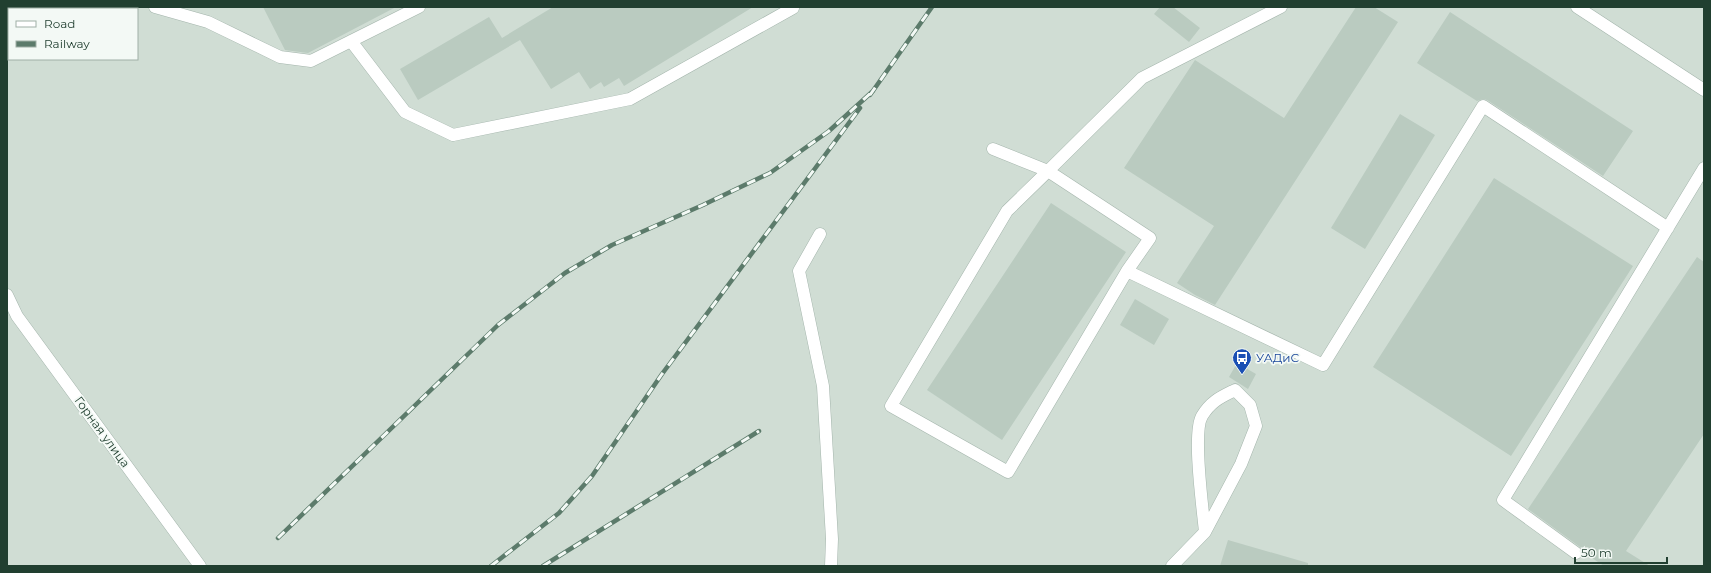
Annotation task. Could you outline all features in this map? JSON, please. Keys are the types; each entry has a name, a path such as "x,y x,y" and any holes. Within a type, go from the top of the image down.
{"street":[{"path":"155,7 208,22 280,57 311,61 419,7"},
{"path":"351,41 405,112 453,135 630,99 793,8 792,7"},
{"path":"993,149 1048,171 1150,238 1126,271 1008,472 891,406 1007,211 1048,171 1142,78 1281,7"},
{"path":"1577,7 1704,90"},
{"path":"1126,271 1323,365 1482,106 1668,228"},
{"path":"1576,553 1503,500 1704,168"},
{"path":"820,234 799,271 823,386 832,539 831,566"},
{"name":"Горная улица","path":"7,295 17,316 200,566"},
{"path":"1172,566 1205,532 1241,464 1256,426 1250,405 1235,390 1215,400 1201,417 1198,448 1205,532"}],"shaded area":[{"path":"7,7 1704,7 1704,566 7,566"}],"building":[{"path":"263,7 396,7 308,53 285,50"},
{"path":"553,7 753,7 624,86 619,78 604,87 601,82 590,89 579,72 551,89 520,40 418,100 400,69 489,17 502,38"},
{"path":"1160,7 1173,7 1200,28 1189,42 1154,14"},
{"path":"1356,7 1374,7 1398,22 1215,305 1195,295 1177,283 1214,226 1124,168 1195,60 1284,118"},
{"path":"1450,12 1633,131 1603,176 1487,100 1483,99 1477,101 1417,63"},
{"path":"1400,114 1435,135 1365,249 1331,228"},
{"path":"1494,178 1633,266 1511,456 1373,367"},
{"path":"1051,203 1126,252 1002,440 927,390"},
{"path":"1697,257 1704,262 1704,434 1626,551 1650,566 1604,566 1583,552 1580,547 1528,509"},
{"path":"1135,299 1169,319 1154,345 1120,325"},
{"path":"1237,363 1256,374 1248,389 1229,377"},
{"path":"1228,540 1308,563 1308,566 1220,566"}],"railway":[{"path":"870,95 932,7"},
{"path":"278,538 498,325 565,273 612,245 703,205 770,173 829,131 873,91"},
{"path":"491,566 559,513 592,476 662,374 860,108"},
{"path":"543,566 759,431"}],"place":[{"name":"УАДиС","path":"1242,375"}]}
